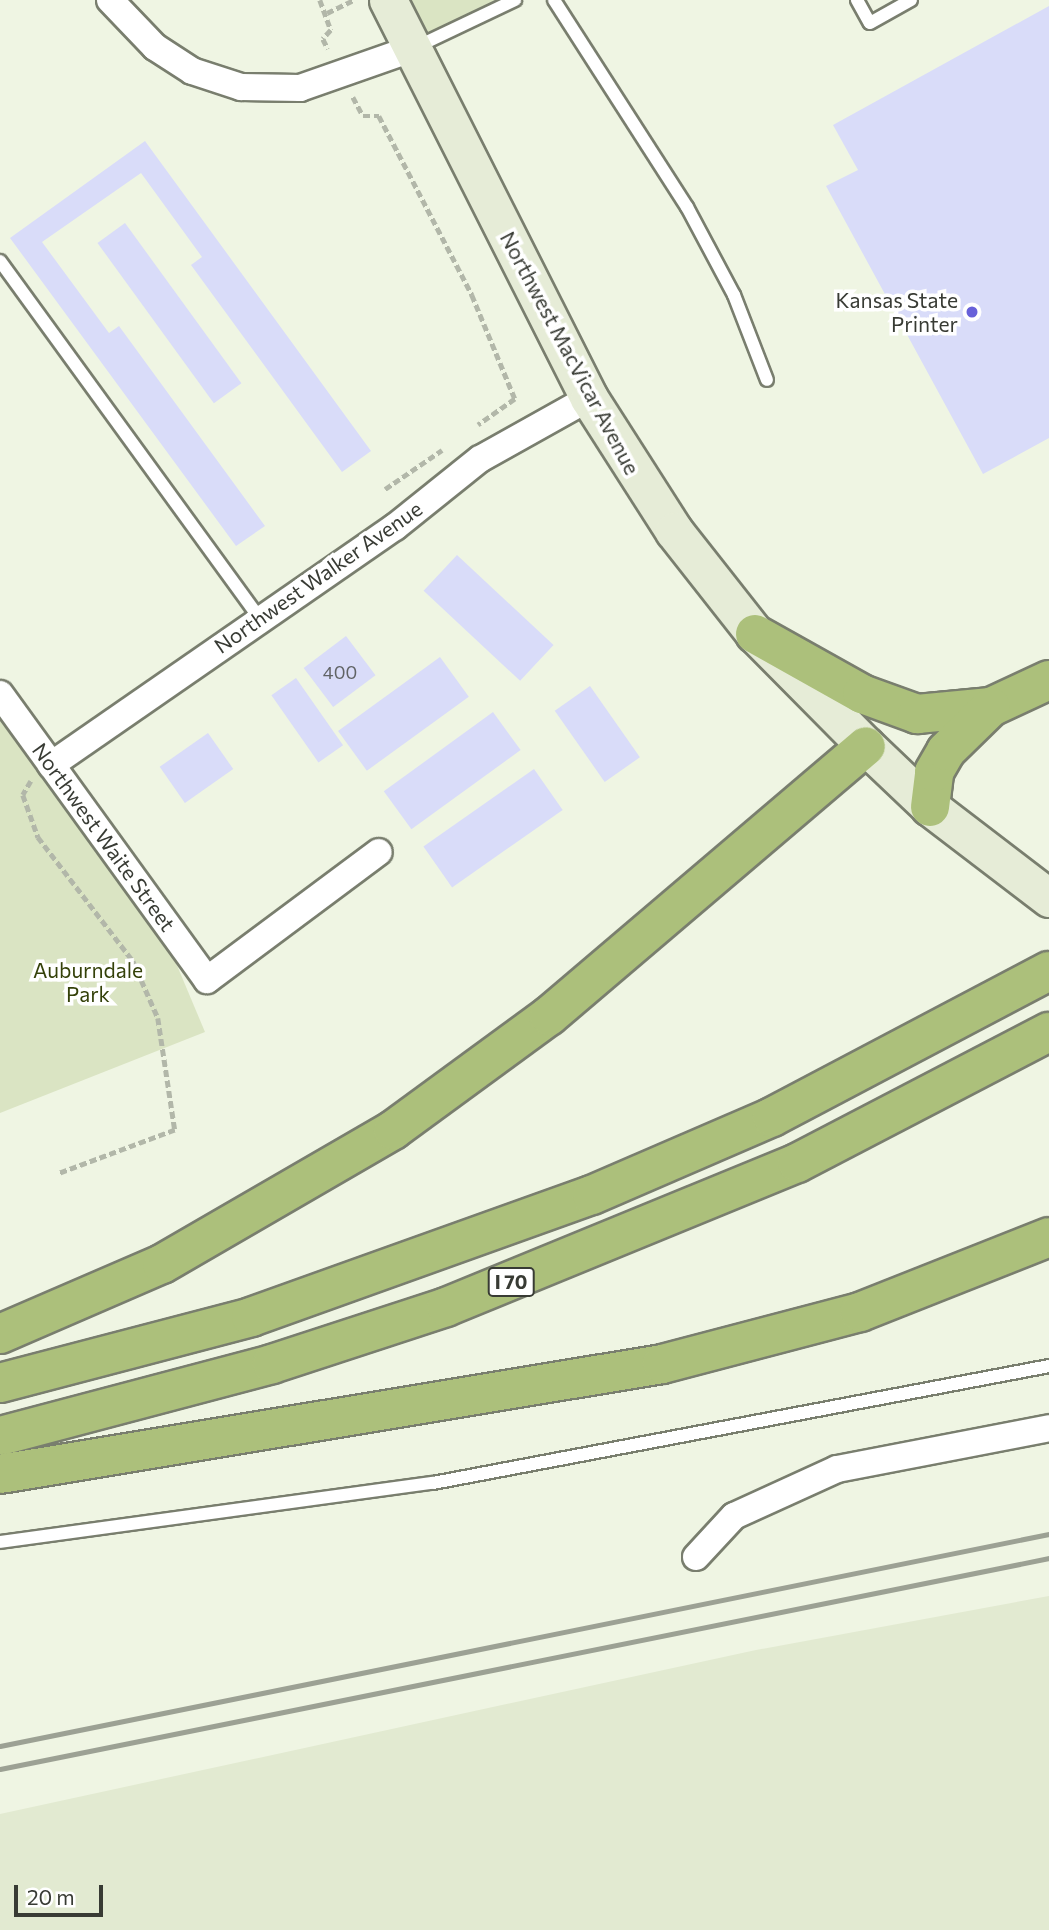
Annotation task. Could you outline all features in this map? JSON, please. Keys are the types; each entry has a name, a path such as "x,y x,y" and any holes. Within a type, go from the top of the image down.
{"highway":[{"path":"755,634 894,708 945,714 992,707 1049,680"},
{"path":"930,807 934,772 946,751 992,707"},
{"path":"0,1334 162,1264 403,1123 549,1016 866,746"},
{"name":"I 70","path":"0,1383 251,1317 426,1259 772,1116 973,1015 1049,971"},
{"name":"I 70","path":"0,1436 259,1368 446,1307 797,1163 998,1061 1049,1032"},
{"path":"0,1474 663,1364 860,1312 1049,1237"}],"main road":[{"name":"Northwest MacVicar Avenue","path":"388,0 589,398 674,531 755,634 866,746 930,807 1049,898"}],"street":[{"path":"110,0 155,47 192,71 241,88 300,88 414,48"},
{"name":"Northwest Walker Avenue","path":"43,770 259,618 395,527 480,459 589,398"},
{"name":"Northwest Waite Street","path":"0,694 43,770 207,980 379,852"},
{"path":"696,1557 734,1516 836,1469 1049,1428"}],"lane":[{"path":"414,48 515,0"},
{"path":"554,0 687,207 734,295 766,380"},
{"path":"857,0 870,23 911,0"},
{"path":"0,261 259,618"},
{"path":"0,1542 433,1483 1049,1366"}],"path":[{"path":"320,0 331,30 323,39 363,116 379,116 472,295 515,400 472,429"},
{"path":"327,13 354,0"},
{"path":"385,489 450,444"},
{"path":"43,770 23,794 38,837 133,961 158,1018 175,1130 60,1173"}],"shaded area":[{"path":"1049,1596 1049,1930 0,1930 0,1814 756,1650"}],"green space":[{"path":"386,0 503,0 414,48"},
{"name":"Auburndale Park","path":"0,712 168,944 205,1032 0,1113"}],"building":[{"name":"Kansas State Printer","path":"1049,6 1049,438 983,474 826,186 858,170 833,125"},
{"path":"145,141 371,451 342,472 191,265 202,257 141,173 42,242 109,333 119,326 265,526 236,546 10,238"},
{"path":"125,223 241,383 214,403 97,243"},
{"path":"457,555 554,645 520,681 424,591"},
{"path":"346,636 375,675 333,707 304,668"},
{"path":"440,657 469,697 367,771 338,731"},
{"path":"296,678 343,745 318,762 271,695"},
{"path":"590,686 640,757 605,782 555,711"},
{"path":"493,712 521,750 411,829 384,791"},
{"path":"208,733 233,769 185,803 160,767"},
{"path":"534,769 563,810 452,887 423,846"}],"railway":[{"path":"0,1746 1049,1534"},
{"path":"0,1769 1049,1558"}],"place":[{"name":"Kansas State Printer","path":"972,312"}]}
